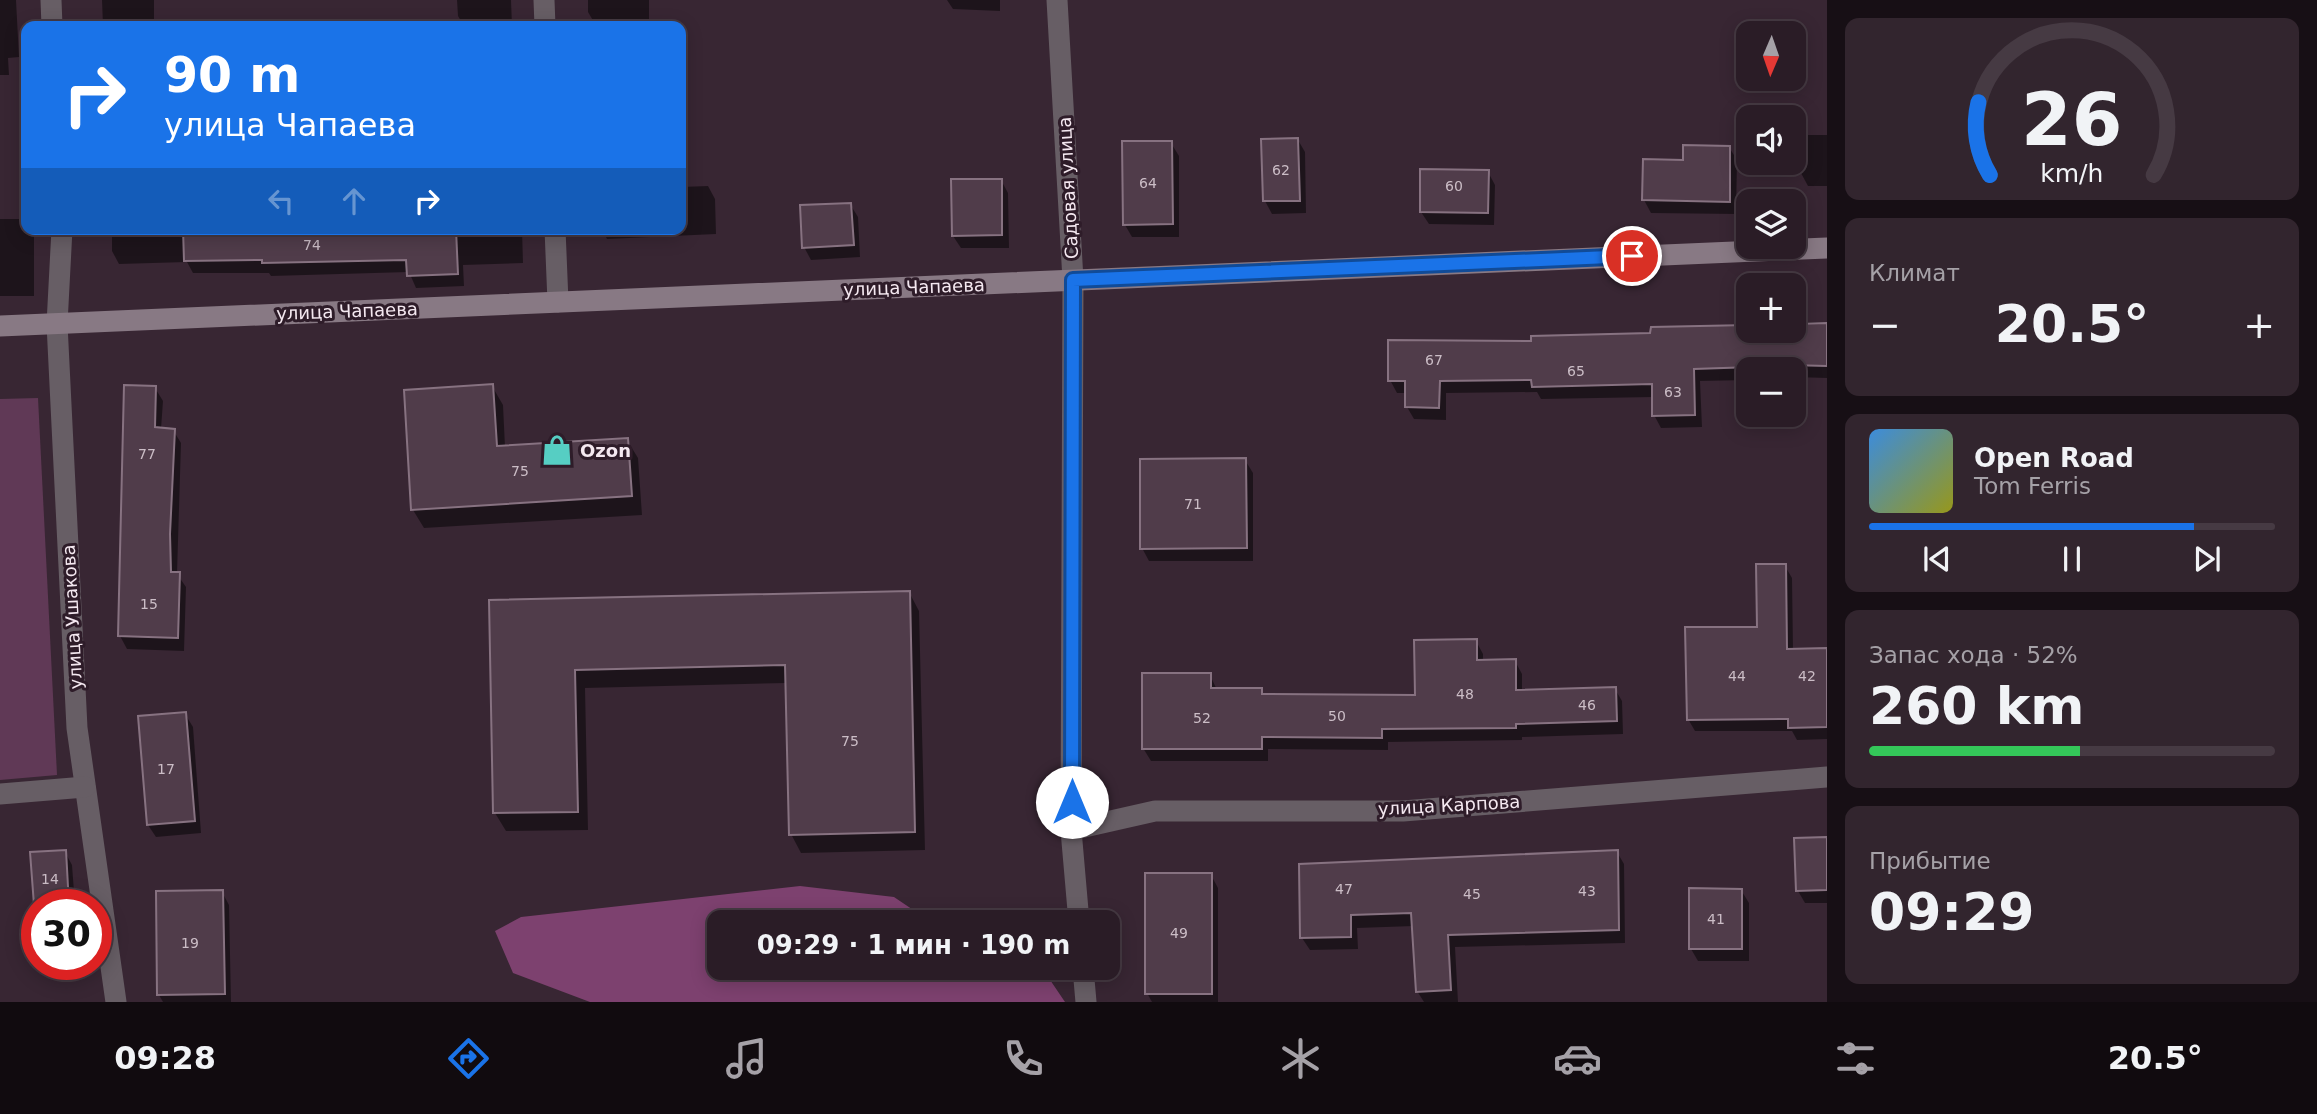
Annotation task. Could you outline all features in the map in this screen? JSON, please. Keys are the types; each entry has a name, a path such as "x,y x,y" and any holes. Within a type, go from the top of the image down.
{"street":[{"path":"51,0 52,21"},
{"path":"544,0 545,21"},
{"name":"Садовая улица","path":"1057,0 1073,280 1072,830 1078,910"},
{"name":"улица Ушакова","path":"62,235 57,324 77,728 116,1002"},
{"path":"555,235 558,302"},
{"name":"улица Чапаева","path":"0,326 1827,247"},
{"name":"улица Карпова","path":"1072,830 1155,811 1403,811 1827,777"},
{"path":"0,794 85,787"},
{"path":"1084,980 1086,1002"}],"shaded area":[{"path":"38,398 57,775 0,780 0,399"},
{"path":"800,886 894,897 913,910 707,910 707,980 1050,980 1065,1002 590,1002 513,973 495,931 521,917"}],"building":[{"path":"1298,138 1300,201 1263,201 1261,139"},
{"path":"1122,141 1172,141 1173,224 1123,225"},
{"path":"1683,145 1730,146 1730,202 1642,200 1643,159 1683,160"},
{"path":"1420,169 1489,170 1488,213 1420,212"},
{"path":"951,179 1002,179 1002,235 952,236"},
{"path":"851,203 854,245 802,248 800,205"},
{"path":"183,235 456,235 458,274 407,276 406,260 262,263 262,260 184,261"},
{"path":"1827,323 1827,366 1806,365 1806,357 1736,357 1736,368 1694,369 1695,415 1652,416 1652,384 1532,387 1531,380 1440,381 1439,408 1405,407 1405,381 1388,381 1388,340 1531,341 1531,336 1650,333 1651,327 1736,325 1736,343 1806,343 1806,324"},
{"path":"493,384 497,446 628,438 632,496 411,510 404,390"},
{"path":"124,385 156,386 155,427 175,429 170,534 171,572 180,572 178,638 118,636"},
{"path":"1246,458 1247,548 1140,549 1140,459"},
{"path":"1756,564 1786,564 1787,649 1827,648 1827,727 1788,728 1788,719 1687,720 1685,627 1757,627"},
{"path":"910,591 915,832 789,835 785,665 575,670 578,812 493,813 489,600"},
{"path":"1477,639 1477,660 1516,659 1516,690 1616,687 1617,721 1516,724 1516,728 1382,729 1382,738 1262,737 1262,749 1142,749 1142,673 1211,673 1211,688 1262,688 1262,694 1415,695 1414,640"},
{"path":"186,712 195,821 147,825 138,716"},
{"path":"1827,837 1827,890 1796,891 1794,838"},
{"path":"66,850 68,889 33,889 30,852"},
{"path":"1618,850 1619,930 1448,935 1451,990 1416,992 1411,913 1351,915 1351,937 1300,938 1299,864"},
{"path":"1145,873 1212,873 1212,994 1145,994"},
{"path":"1689,888 1742,889 1742,949 1689,949"},
{"path":"223,890 225,994 157,995 156,891"}],"place":[{"name":"Ozon","path":"557,450"}],"route":[{"path":"1072,802 1073,280 1632,256"}]}
